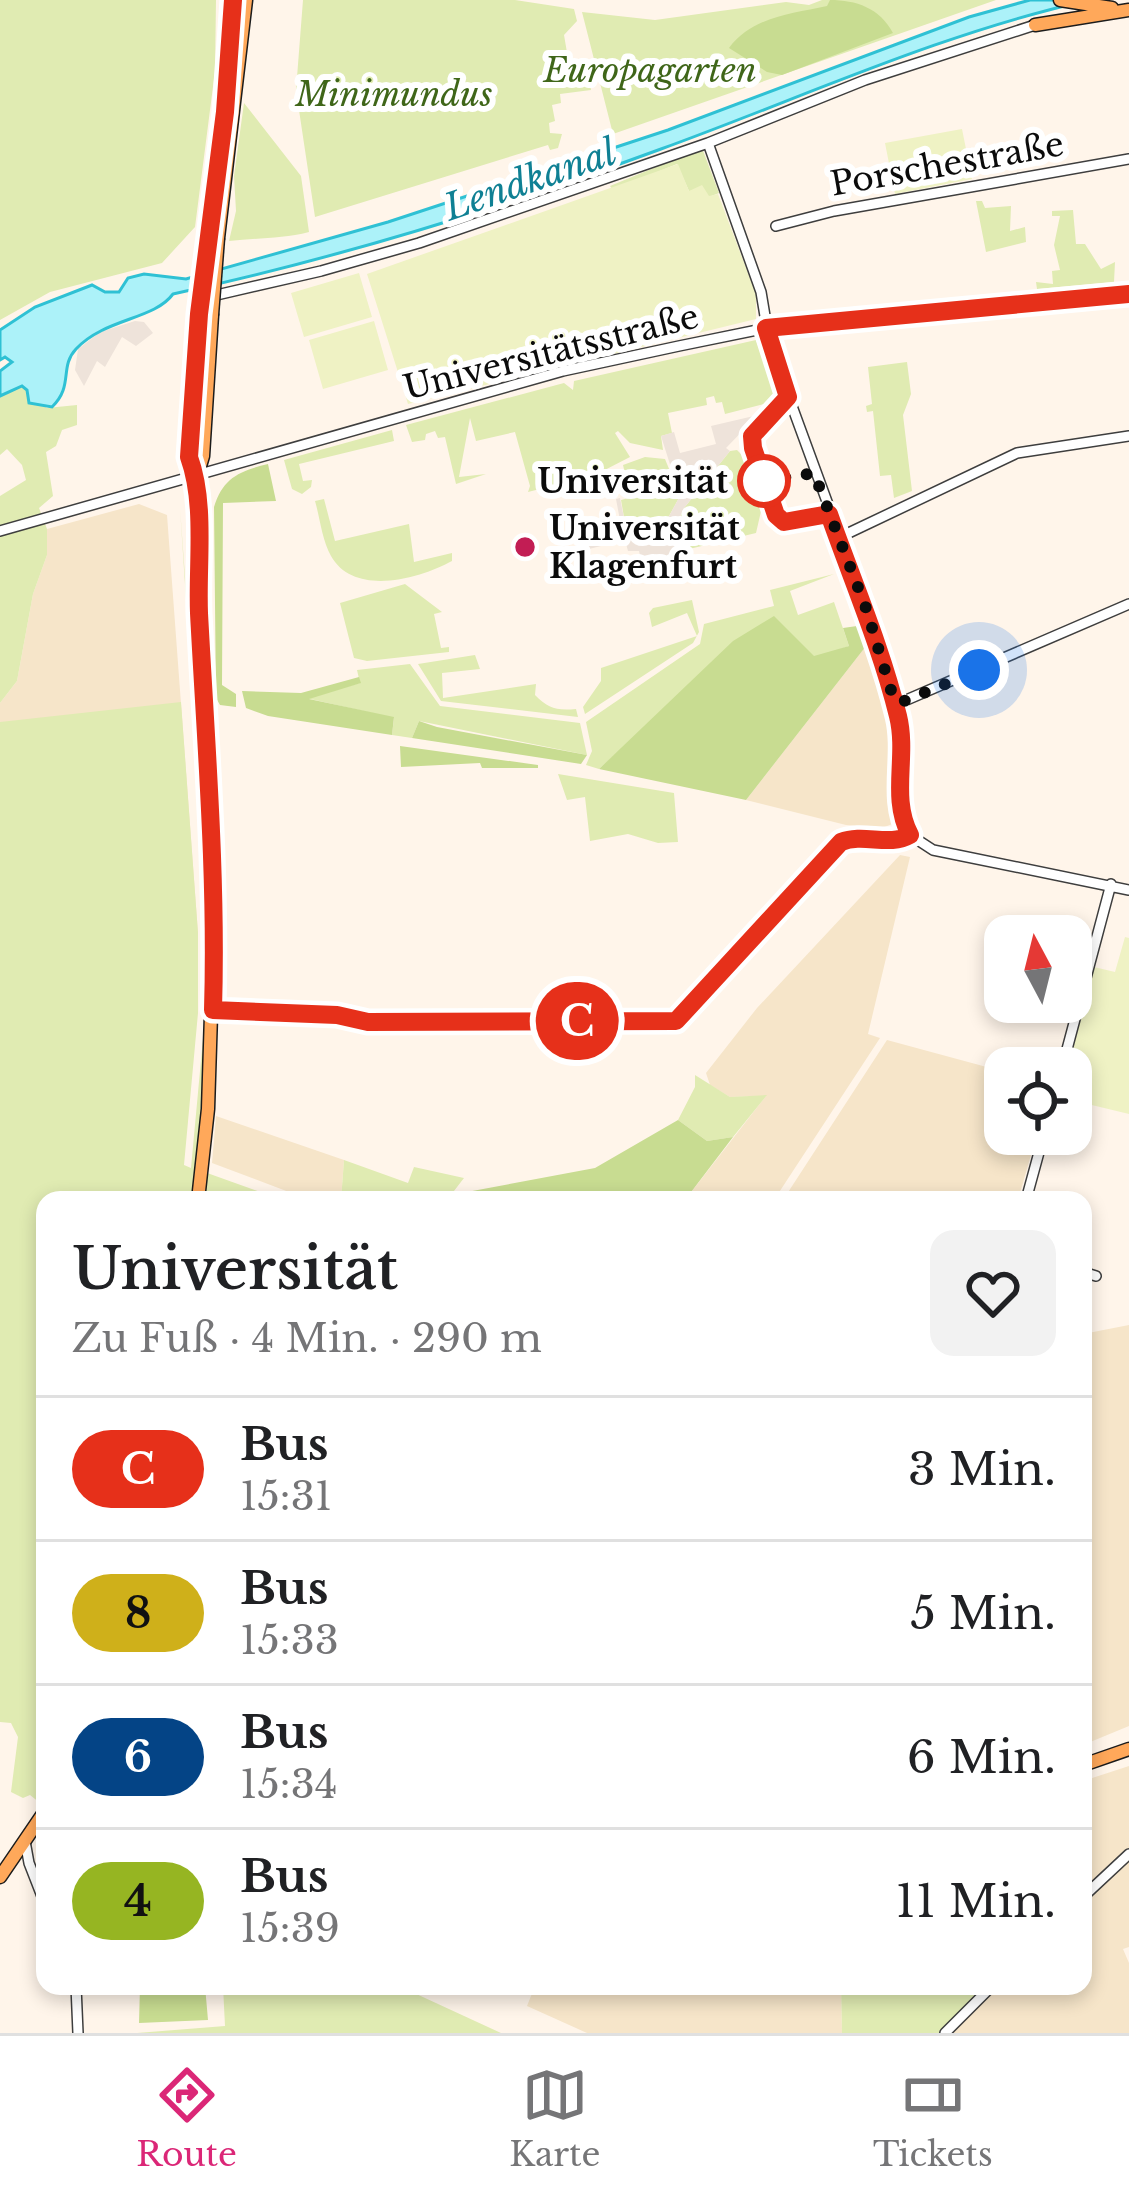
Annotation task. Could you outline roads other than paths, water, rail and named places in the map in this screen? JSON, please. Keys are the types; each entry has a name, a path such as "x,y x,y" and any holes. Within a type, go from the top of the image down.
{"main road":[{"path":"199,1191 209,1088 215,888 196,477 203,456 206,315 233,0"},
{"path":"213,237 248,0"},
{"path":"1035,25 1057,16 1065,1 1129,10"},
{"path":"1035,25 1129,10"},
{"path":"1092,1762 1129,1749"},
{"path":"0,1877 36,1825"}],"street":[{"path":"208,297 418,243 708,143 865,80 1035,25"},
{"path":"708,143 894,700 902,744 898,801 910,835 932,850 1129,890"},
{"name":"Porschestraße","path":"776,226 1129,159"},
{"name":"Universitätsstraße","path":"0,531 563,371 766,328 1129,294"},
{"path":"838,538 1017,453 1129,436"},
{"path":"894,700 904,701 1129,604"},
{"path":"1068,1047 1111,884"},
{"path":"1028,1191 1038,1155"},
{"path":"1092,1275 1096,1276"},
{"path":"26,1841 36,1881"},
{"path":"1092,1889 1129,1854"},
{"path":"76,1995 78,2033"},
{"path":"945,2033 983,1995"}],"water":[{"name":"Lendkanal","path":"1030,0 1090,0 926,48 661,149 480,211 358,248 173,294 165,303 101,331 76,349 68,363 63,392 52,407 29,403 22,386 0,396 0,371 12,362 5,357 0,360 0,330 35,307 92,285 119,292 128,278 144,274 186,279 388,222 668,130 969,17"}],"place":[{"name":"Universität","path":"764,481"},
{"name":"Universität Klagenfurt","path":"525,547"}],"park label":[{"name":"Europagarten","path":"650,70"},
{"name":"Minimundus","path":"394,94"}]}
